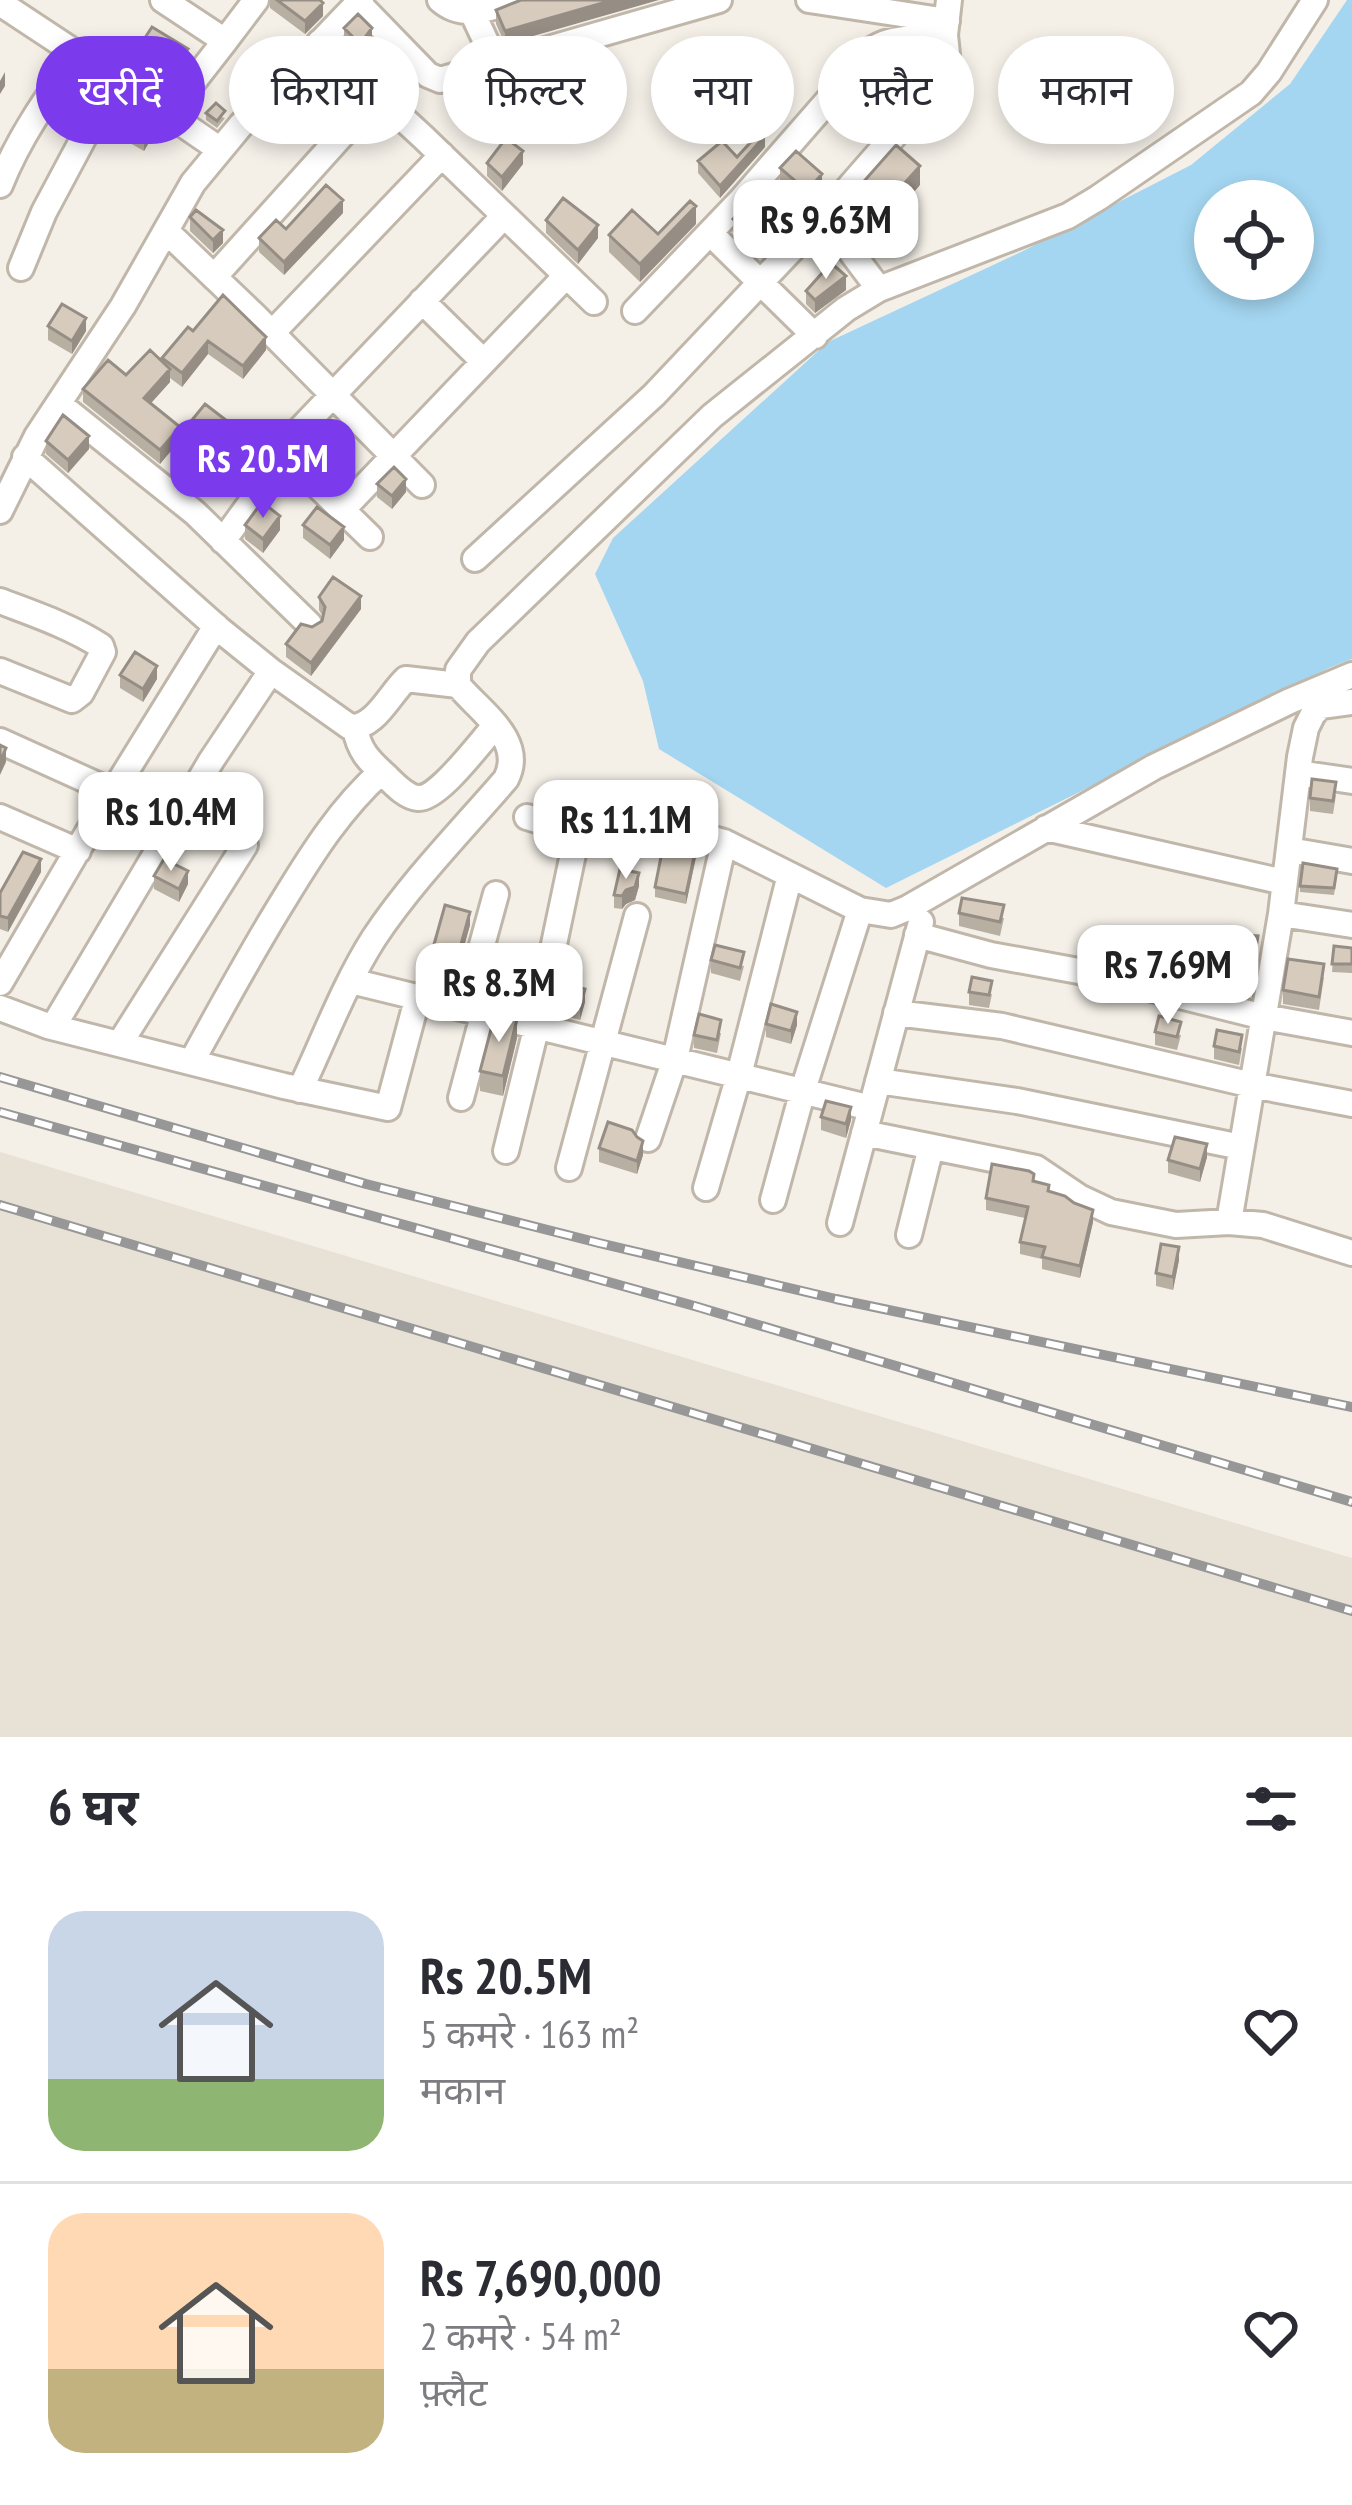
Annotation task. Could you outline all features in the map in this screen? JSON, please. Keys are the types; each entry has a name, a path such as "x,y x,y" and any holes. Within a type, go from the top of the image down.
{"street":[{"path":"163,0 225,40"},
{"path":"205,66 256,0"},
{"path":"440,0 447,7 472,12 514,0"},
{"path":"596,36 719,0"},
{"path":"809,0 947,20"},
{"path":"458,685 458,670 465,658 497,622 712,416 846,309 879,289 1068,216 1251,94 1315,0"},
{"path":"326,36 360,2 433,79 443,78"},
{"path":"0,3 51,36"},
{"path":"472,12 483,36"},
{"path":"475,559 654,394 824,216 945,76 947,20"},
{"path":"635,311 874,49 947,20"},
{"path":"0,185 36,117"},
{"path":"419,133 594,302"},
{"path":"0,512 25,457 123,306 182,200 229,138"},
{"path":"205,139 219,149"},
{"path":"21,268 80,144"},
{"path":"214,278 334,144"},
{"path":"272,333 442,155"},
{"path":"223,541 256,494 262,470 280,449 504,216"},
{"path":"824,216 879,289"},
{"path":"166,231 422,485"},
{"path":"710,233 815,336"},
{"path":"342,510 565,277"},
{"path":"422,301 483,361"},
{"path":"59,404 195,513 309,624"},
{"path":"280,449 370,537"},
{"path":"25,457 216,626 355,728 362,753 408,794 429,796 495,726"},
{"path":"0,601 91,639 103,652 81,693 72,700 0,671"},
{"path":"0,983 216,626"},
{"path":"52,1027 211,761 272,671"},
{"path":"527,818 577,835 629,840 694,834 724,842 860,910 891,915 1154,767 1352,675"},
{"path":"300,1090 376,936 511,770 509,745 458,685 406,679 370,722 355,728"},
{"path":"1229,1222 1306,728 1322,706 1352,703"},
{"path":"0,741 113,792"},
{"path":"192,1061 299,874 344,809 382,772"},
{"path":"1298,773 1352,781"},
{"path":"0,818 78,851"},
{"path":"1046,828 1284,882"},
{"path":"506,1151 577,835"},
{"path":"648,1139 675,1059 724,842"},
{"path":"120,1043 244,845"},
{"path":"1289,850 1352,861"},
{"path":"706,1188 790,875"},
{"path":"461,1098 496,894"},
{"path":"840,1223 928,896"},
{"path":"773,1200 860,910"},
{"path":"1280,914 1352,925"},
{"path":"568,1168 638,916"},
{"path":"917,934 991,956 1103,976 1352,1034"},
{"path":"351,981 871,1108"},
{"path":"0,1008 52,1027 388,1108 418,996"},
{"path":"896,1012 1002,1026 1352,1104"},
{"path":"878,1081 1017,1101 1241,1147"},
{"path":"864,1133 1036,1168 1111,1212 1176,1226 1229,1222 1263,1226 1352,1253"},
{"path":"909,1235 931,1147"}],"shaded area":[{"path":"0,1152 1352,1558 1352,1737 0,1737"}],"water":[{"path":"1347,0 1352,0 1352,659 886,888 659,749 643,681 595,574 613,538 828,342 1021,252 1191,165 1290,84"}],"building":[{"path":"277,0 320,0 323,3 305,21"},
{"path":"521,0 613,0 505,31 496,10"},
{"path":"358,14 372,28 366,36 352,36 344,28"},
{"path":"152,27 167,36 146,36"},
{"path":"216,103 225,111 217,121 206,113"},
{"path":"501,144 514,144 523,151 502,177 487,163"},
{"path":"718,144 725,144 737,157 749,144 758,144 720,186 698,161"},
{"path":"896,145 920,166 874,217 850,197"},
{"path":"796,151 822,174 807,191 780,168"},
{"path":"326,185 343,200 284,262 259,238 276,220 286,229"},
{"path":"563,198 598,225 578,250 546,220"},
{"path":"690,201 696,206 640,264 609,235 632,210 658,234"},
{"path":"745,207 767,224 754,240 733,219"},
{"path":"196,210 223,230 213,240 190,217"},
{"path":"831,263 846,276 815,300 806,291"},
{"path":"223,295 266,337 243,366 208,341 182,373 162,358"},
{"path":"62,304 86,318 72,341 48,326"},
{"path":"150,350 170,369 144,398 180,427 160,450 83,389 108,360 126,375"},
{"path":"205,404 231,424 208,452 183,431"},
{"path":"63,415 89,436 68,460 46,441"},
{"path":"394,467 406,479 392,496 377,484"},
{"path":"262,502 280,516 263,539 245,525"},
{"path":"317,507 344,527 330,545 303,525"},
{"path":"333,577 361,596 311,663 286,644 301,624 312,627 322,621 325,607 319,597"},
{"path":"135,652 157,666 143,689 120,675"},
{"path":"1312,779 1336,782 1333,801 1310,798"},
{"path":"664,842 696,847 686,894 655,887"},
{"path":"23,852 41,859 8,918 0,916 0,893"},
{"path":"164,859 188,871 179,889 154,876"},
{"path":"1303,863 1337,869 1334,888 1300,886"},
{"path":"620,869 639,873 635,887 622,896 614,895"},
{"path":"962,898 1004,905 1000,922 959,913"},
{"path":"445,905 470,912 458,955 433,948"},
{"path":"1244,935 1258,936 1250,983 1238,980"},
{"path":"715,945 744,952 740,968 711,960"},
{"path":"1334,946 1352,948 1352,964 1332,964"},
{"path":"1288,959 1324,964 1319,997 1283,990"},
{"path":"972,977 992,981 989,995 969,992"},
{"path":"560,982 585,989 580,1007 556,1001"},
{"path":"771,1004 797,1012 791,1031 766,1024"},
{"path":"495,1014 517,1019 503,1076 480,1071"},
{"path":"699,1014 721,1020 717,1040 694,1035"},
{"path":"1159,1016 1181,1022 1177,1037 1155,1032"},
{"path":"1217,1030 1242,1035 1239,1052 1214,1046"},
{"path":"826,1101 851,1107 846,1124 821,1117"},
{"path":"608,1122 632,1130 643,1141 637,1161 599,1148"},
{"path":"1175,1137 1207,1144 1200,1169 1168,1160"},
{"path":"992,1164 1029,1171 1033,1181 1049,1185 1048,1191 1093,1210 1080,1266 1042,1257 1045,1247 1020,1242 1028,1207 986,1198"},
{"path":"1161,1244 1179,1247 1173,1277 1156,1273"}],"railway":[{"path":"0,1077 366,1184 599,1243 836,1299 1352,1407"},
{"path":"0,1112 698,1307 1352,1502"},
{"path":"0,1205 1352,1611"}]}
